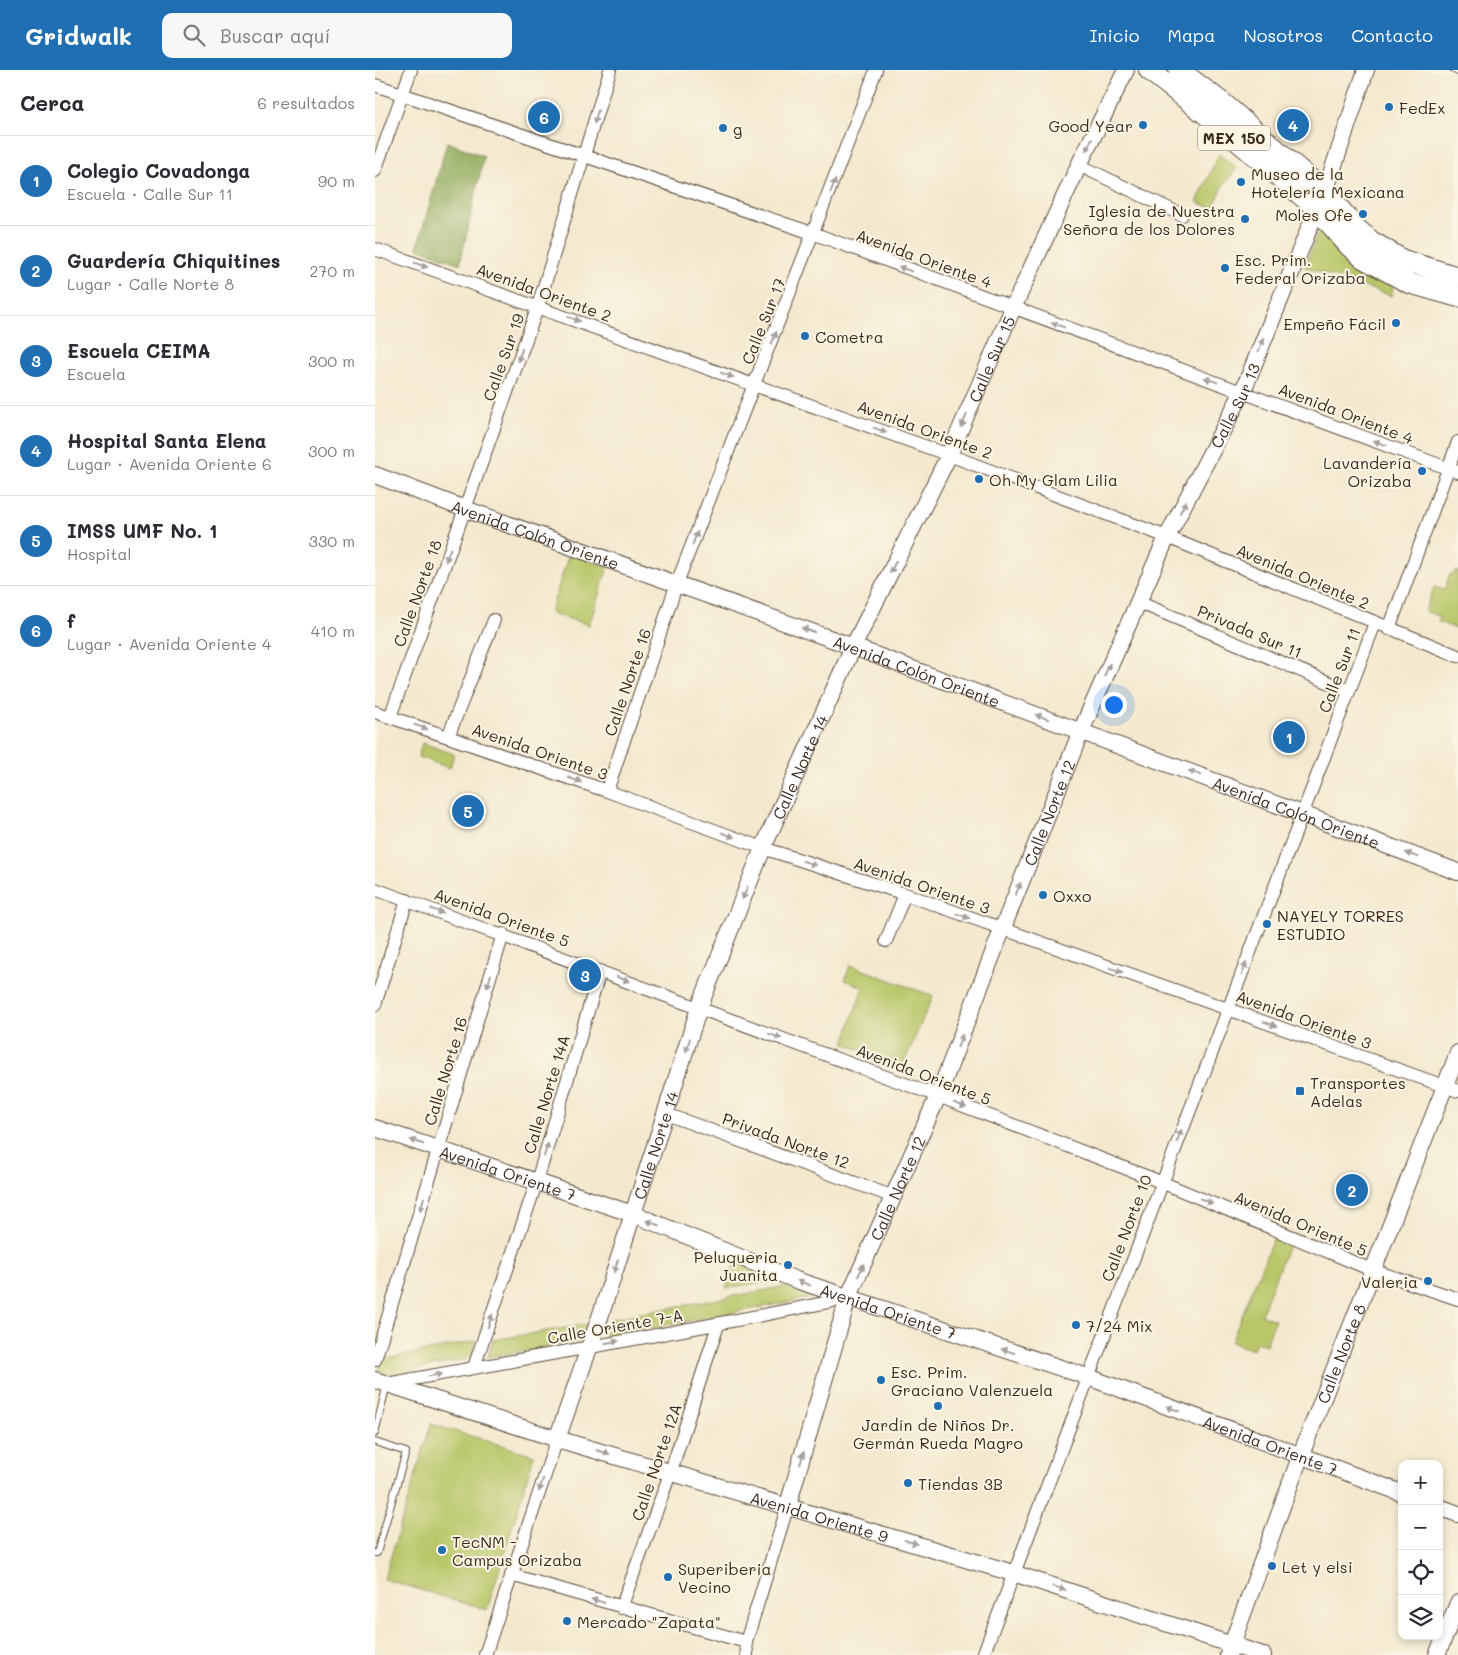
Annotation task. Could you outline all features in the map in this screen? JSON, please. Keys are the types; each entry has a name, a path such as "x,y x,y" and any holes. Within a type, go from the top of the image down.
{"main road":[{"name":"MEX 150","path":"1149,70 1321,200 1381,248 1409,262 1458,277"},
{"name":"MEX 150","path":"1179,70 1224,104 1321,200 1349,246 1373,265 1409,283 1458,297"}],"street":[{"path":"375,171 411,70"},
{"name":"Calle Sur 19","path":"465,509 538,306 610,70"},
{"name":"Calle Sur 17","path":"677,583 815,234 876,70"},
{"name":"Calle Sur 15","path":"853,647 949,455 1013,308 1125,70"},
{"name":"Calle Sur 13","path":"1081,731 1167,537 1243,391 1321,200 1366,70"},
{"name":"Avenida Oriente 4","path":"375,85 815,234 1454,470"},
{"path":"1079,165 1182,214"},
{"name":"Avenida Oriente 2","path":"375,250 538,306 949,455 1167,537 1458,656"},
{"path":"1389,629 1454,470 1458,442"},
{"name":"Avenida Colón Oriente","path":"375,475 465,509 853,647 1458,872"},
{"name":"Calle Norte 18","path":"390,717 465,509"},
{"name":"Calle Norte 16","path":"607,791 677,583"},
{"name":"Privada Sur 11","path":"1138,602 1349,691"},
{"path":"448,737 494,620"},
{"name":"Calle Sur 11","path":"1303,813 1375,623"},
{"name":"Calle Norte 14","path":"485,1655 667,1114 699,1008 763,848 853,647"},
{"name":"Avenida Oriente 3","path":"375,712 607,791 763,848 905,894 1001,930 1451,1088"},
{"name":"Calle Norte 12","path":"746,1649 848,1298 938,1096 1001,930 1081,731"},
{"name":"Calle Norte 10","path":"983,1655 1161,1182 1303,813"},
{"name":"Avenida Oriente 5","path":"375,889 503,934 938,1096 1161,1182 1372,1270 1458,1299"},
{"path":"886,941 905,894"},
{"path":"375,1005 407,900"},
{"name":"Calle Norte 16","path":"375,1360 503,934"},
{"name":"Calle Norte 14A","path":"474,1367 537,1181 600,971"},
{"name":"Calle Norte 8","path":"1230,1650 1300,1457 1372,1270 1451,1088 1458,1053"},
{"name":"Privada Norte 12","path":"667,1114 894,1197"},
{"name":"Avenida Oriente 7","path":"375,1128 633,1214 848,1298 1088,1377 1300,1457 1398,1492"},
{"name":"Calle Oriente 7-A","path":"381,1382 718,1325 848,1298"},
{"name":"Calle Norte 12A","path":"621,1608 671,1471 718,1325"},
{"name":"Avenida Oriente 9","path":"381,1382 557,1439 1013,1572 1230,1650 1263,1655"},
{"path":"1443,1508 1458,1514"},
{"path":"511,1575 621,1608 746,1649"},
{"path":"1437,1655 1458,1603"}],"lane":[{"path":"1453,70 1458,72"},
{"path":"375,1433 381,1382"},
{"path":"375,1442 406,1452 377,1553 375,1553"}],"green space":[{"path":"447,142 484,156 460,264 417,248"},
{"path":"1219,154 1237,168 1223,186 1213,208 1197,202"},
{"path":"1325,233 1353,260 1393,287 1392,296 1305,267 1315,239 1319,234"},
{"path":"569,554 608,567 589,625 550,613"},
{"path":"1455,571 1458,572 1458,629 1438,622 1440,617 1425,611 1434,587 1444,590 1450,574 1453,575"},
{"path":"422,743 454,754 450,768 418,757"},
{"path":"850,965 933,996 902,1067 844,1043 863,987 845,980"},
{"path":"1275,1234 1290,1240 1261,1315 1275,1320 1266,1345 1256,1342 1253,1350 1231,1342"},
{"path":"735,1261 783,1279 726,1288"},
{"path":"792,1285 816,1297 604,1337 611,1319"},
{"path":"588,1324 582,1342 488,1357 493,1340"},
{"path":"476,1341 471,1358 385,1376 379,1371 381,1360"},
{"path":"431,1424 534,1455 487,1610 384,1579"}],"place":[{"name":"FedEx","path":"1389,107"},
{"name":"f","path":"544,117"},
{"name":"Good Year","path":"1143,125"},
{"name":"Hospital Santa Elena","path":"1293,125"},
{"name":"g","path":"723,128"},
{"name":"Museo de la Hotelería Mexicana","path":"1241,182"},
{"name":"Moles Ofe","path":"1363,214"},
{"name":"Iglesia de Nuestra Señora de los Dolores","path":"1245,219"},
{"name":"Esc. Prim. Federal Orizaba","path":"1225,268"},
{"name":"Empeño Fácil","path":"1396,323"},
{"name":"Cometra","path":"805,336"},
{"name":"Lavandería Orizaba","path":"1422,471"},
{"name":"Oh My Glam Lilia","path":"979,479"},
{"name":"Colegio Covadonga","path":"1289,737"},
{"name":"IMSS UMF No. 1","path":"468,811"},
{"name":"Oxxo","path":"1043,895"},
{"name":"NAYELY TORRES ESTUDIO","path":"1267,924"},
{"name":"Escuela CEIMA","path":"585,975"},
{"name":"Transportes Adelas","path":"1300,1091"},
{"name":"Guardería Chiquitines","path":"1352,1190"},
{"name":"Peluqueria Juanita","path":"788,1265"},
{"name":"Valeria","path":"1428,1281"},
{"name":"7/24 Mix","path":"1076,1325"},
{"name":"Esc. Prim. Graciano Valenzuela","path":"881,1380"},
{"name":"Jardín de Niños Dr. Germán Rueda Magro","path":"938,1406"},
{"name":"Tiendas 3B","path":"908,1483"},
{"name":"TecNM - Campus Orizaba","path":"442,1550"},
{"name":"Let y elsi","path":"1272,1566"},
{"name":"Superiberia Vecino","path":"668,1577"},
{"name":"Mercado \"Zapata\"","path":"567,1621"}]}
